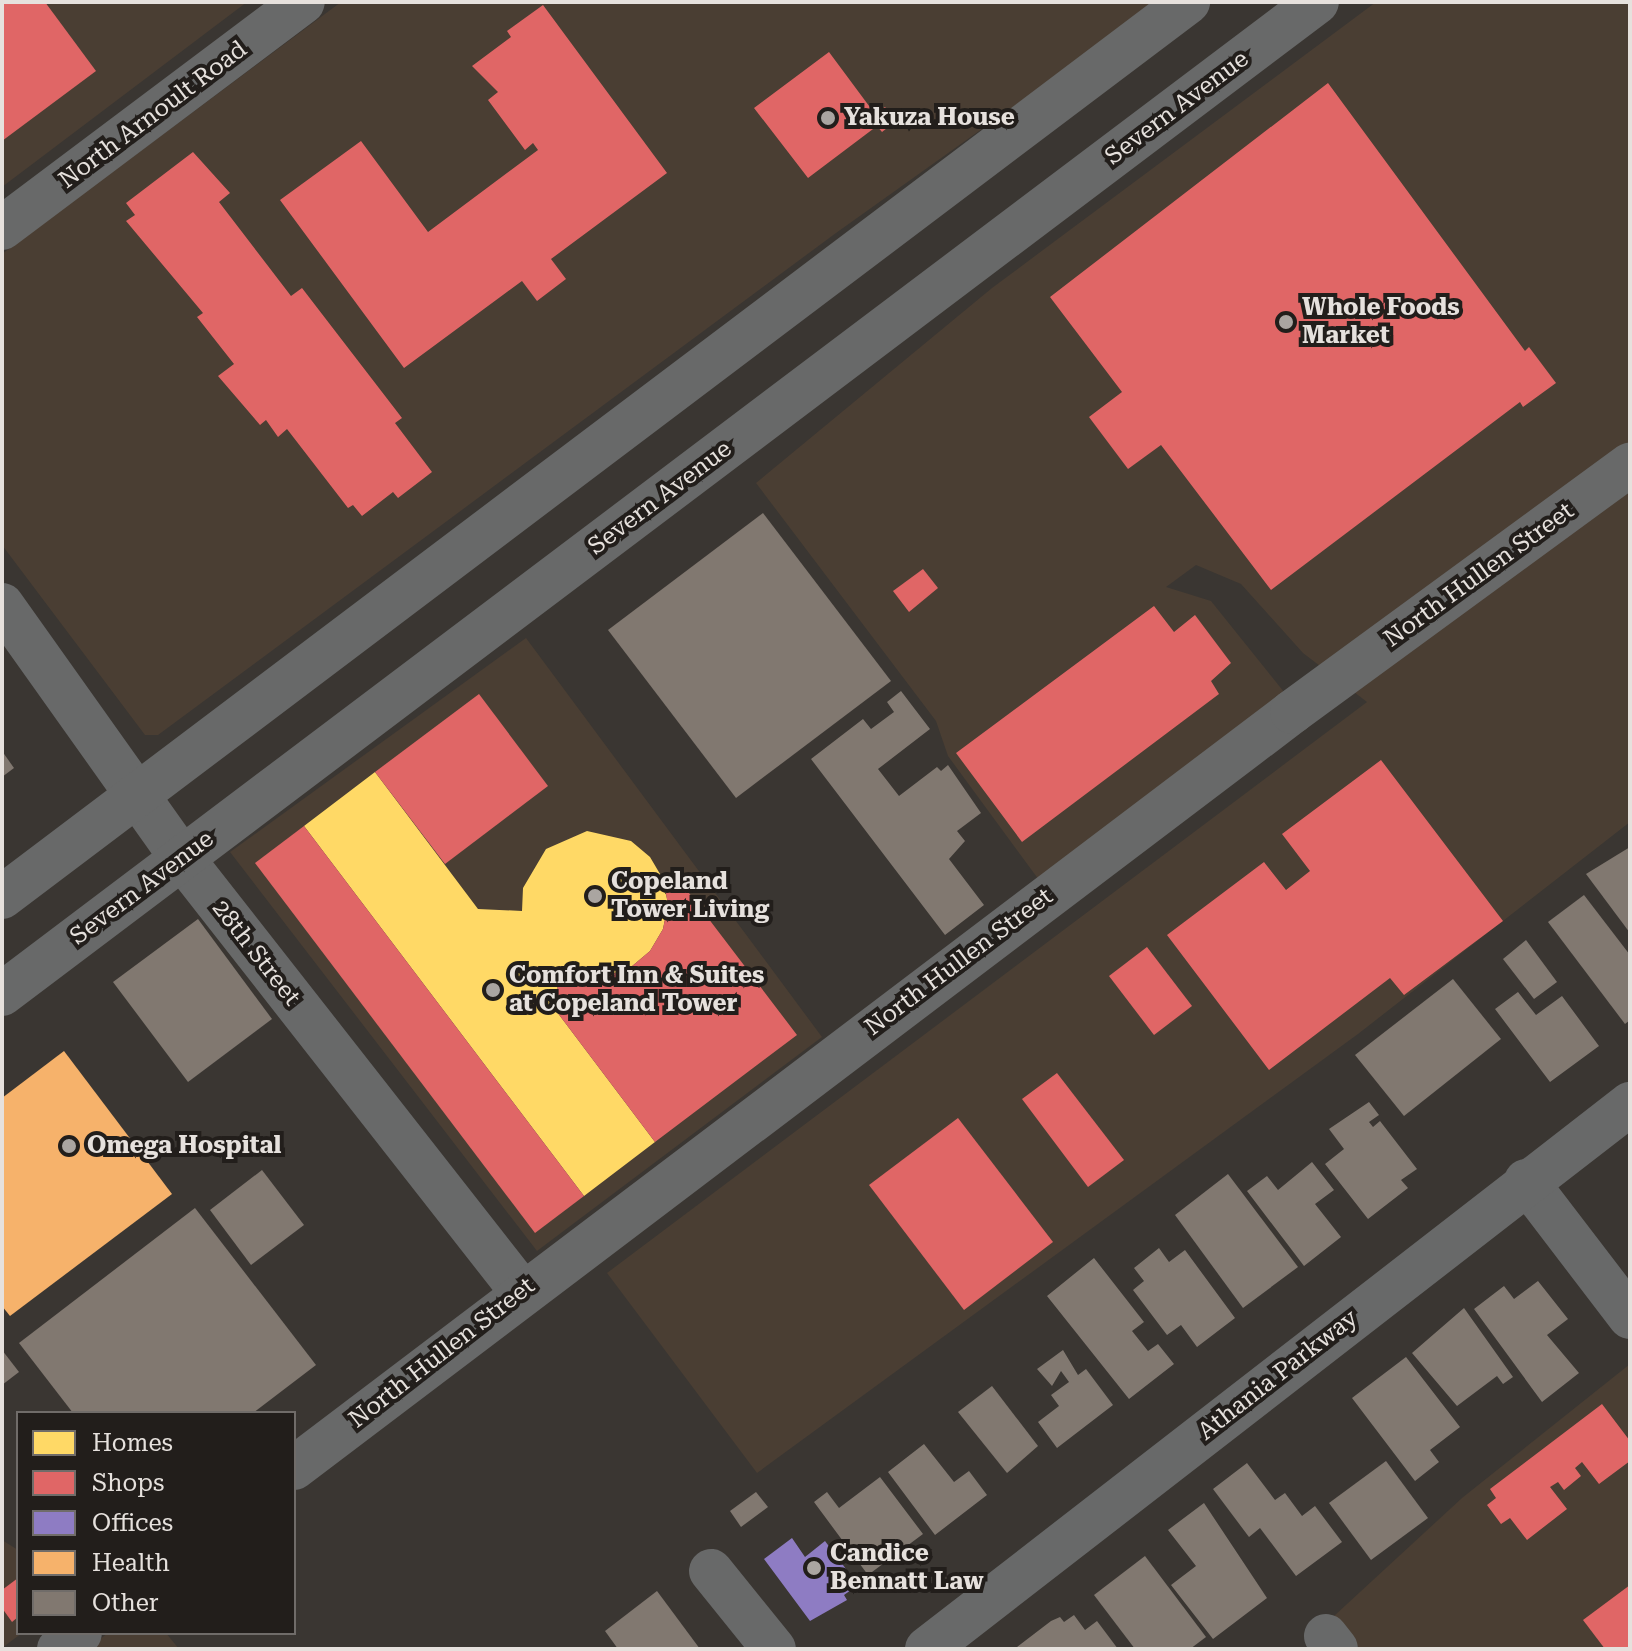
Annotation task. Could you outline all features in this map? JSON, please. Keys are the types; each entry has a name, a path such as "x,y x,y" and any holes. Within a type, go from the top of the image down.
{"street":[{"name":"North Arnoult Road","path":"2,228 303,2"},
{"path":"2,897 1188,2"},
{"name":"Severn Avenue","path":"2,994 1317,2"},
{"name":"North Hullen Street","path":"296,1466 522,1292 1280,720 1630,465"},
{"name":"28th Street","path":"2,605 182,858 522,1292"},
{"name":"Athania Parkway","path":"927,1649 1526,1181 1630,1104"},
{"path":"1526,1181 1630,1317"},
{"path":"711,1571 774,1649"},
{"path":"59,1649 77,1635"}],"shaded area":[{"path":"2,2 247,2 2,187"},
{"path":"341,2 1160,2 836,233 158,735 145,735 2,545 2,254"},
{"path":"1376,2 1630,2 1630,822 1358,1034 757,1473 607,1273 1367,702 1303,653 1241,584 1196,565 1166,587 1211,601 1288,697 1039,880 948,756 936,721 756,483 992,288"},
{"path":"526,638 822,1037 537,1251 230,852"},
{"path":"1630,1364 1630,1649 1360,1649 1334,1616 1462,1498"},
{"path":"2,1540 16,1549 16,1635 19,1635 2,1648"},
{"path":"105,1635 168,1635 179,1649 87,1649"}],"building: Homes":[{"name":"Comfort Inn & Suites at Copeland Tower","path":"375,772 478,909 522,911 523,888 546,849 587,831 631,841 650,857 663,879 668,904 663,929 650,951 631,967 607,976 582,976 558,967 557,1012 655,1142 584,1196 304,826"}],"building: Shops":[{"path":"2,2 45,2 96,71 2,141"},
{"path":"543,5 667,173 551,259 566,279 537,301 522,281 404,368 280,200 361,141 428,232 538,150 533,143 525,150 488,100 498,92 472,66 511,37 507,31"},
{"name":"Yakuza House","path":"829,52 875,114 885,107 896,121 882,132 877,126 808,178 754,108"},
{"name":"Whole Foods Market","path":"1328,83 1525,351 1529,347 1556,383 1523,407 1520,402 1271,590 1161,445 1128,469 1089,417 1122,392 1050,297"},
{"path":"193,152 230,193 219,202 291,296 302,288 402,418 395,423 432,472 398,498 393,492 362,516 353,505 348,508 287,429 278,437 266,420 260,425 218,376 234,364 197,317 203,313 126,221 135,215 126,203"},
{"path":"923,569 938,588 909,612 893,591"},
{"path":"1154,606 1174,632 1195,615 1231,663 1211,681 1219,694 1022,842 956,753"},
{"path":"479,694 548,786 445,864 375,772"},
{"path":"1381,760 1503,921 1404,995 1390,978 1269,1070 1167,935 1264,862 1286,890 1310,871 1282,834"},
{"path":"304,826 584,1196 535,1233 255,863"},
{"path":"673,872 797,1035 655,1142 557,1012 558,967 582,976 607,976 631,967 650,951 663,929 668,904 663,879"},
{"path":"1147,947 1192,1006 1154,1035 1109,976"},
{"path":"1057,1073 1124,1160 1088,1187 1022,1099"},
{"path":"958,1118 1053,1242 964,1310 869,1185"},
{"path":"1602,1404 1630,1441 1630,1461 1599,1484 1582,1462 1575,1468 1581,1476 1564,1490 1558,1482 1550,1487 1567,1509 1527,1540 1510,1518 1501,1524 1487,1505 1496,1498 1490,1489"},
{"path":"16,1580 16,1619 12,1622 2,1608 2,1590"},
{"path":"1630,1585 1630,1649 1605,1649 1583,1620"}],"building: Offices":[{"path":"792,1538 805,1557 825,1541 858,1585 844,1595 847,1600 810,1621 764,1559"}],"building: Health":[{"name":"Omega Hospital","path":"64,1051 172,1194 10,1316 2,1306 2,1098"}],"building: Other":[{"path":"763,513 891,681 736,798 608,630"},
{"path":"901,691 930,729 878,769 899,796 937,767 941,771 948,765 981,813 957,831 965,841 949,859 984,905 945,935 811,759 863,719 871,729 894,712 887,702"},
{"path":"2,751 14,768 2,777"},
{"path":"1630,847 1630,933 1586,874"},
{"path":"1584,895 1630,955 1630,1020 1625,1024 1548,922"},
{"path":"198,919 272,1019 188,1082 113,982"},
{"path":"1526,940 1557,982 1534,999 1503,959"},
{"path":"1453,979 1501,1039 1404,1116 1355,1055"},
{"path":"1518,992 1536,1015 1562,996 1599,1046 1550,1082 1495,1009"},
{"path":"1369,1102 1379,1115 1369,1122 1373,1127 1380,1121 1417,1169 1401,1180 1408,1188 1368,1219 1325,1164 1344,1149 1329,1129"},
{"path":"1312,1162 1334,1190 1315,1204 1341,1237 1304,1266 1247,1191 1267,1176 1278,1190"},
{"path":"262,1170 304,1225 251,1265 210,1210"},
{"path":"1228,1174 1298,1267 1243,1308 1175,1215"},
{"path":"195,1208 316,1365 256,1411 71,1411 19,1343"},
{"path":"1159,1248 1169,1262 1185,1250 1235,1318 1197,1347 1181,1325 1167,1335 1133,1290 1144,1281 1134,1268"},
{"path":"1094,1258 1144,1322 1132,1331 1148,1351 1158,1344 1174,1364 1129,1399 1047,1296"},
{"path":"1538,1281 1568,1319 1547,1335 1579,1373 1542,1402 1474,1309 1504,1286 1514,1299"},
{"path":"1464,1308 1513,1377 1503,1384 1497,1376 1457,1406 1412,1353"},
{"path":"2,1350 19,1372 2,1385"},
{"path":"1063,1350 1078,1375 1086,1369 1113,1405 1057,1448 1038,1422 1059,1406 1051,1395 1069,1382 1061,1371 1052,1386 1037,1369"},
{"path":"1406,1357 1460,1427 1430,1450 1439,1462 1415,1481 1352,1398"},
{"path":"992,1386 1038,1446 1007,1473 958,1412"},
{"path":"924,1444 954,1482 969,1471 987,1495 935,1535 888,1472"},
{"path":"1386,1461 1428,1518 1371,1560 1329,1503"},
{"path":"1247,1463 1275,1500 1285,1493 1302,1516 1315,1506 1342,1542 1296,1576 1260,1528 1249,1537 1213,1489"},
{"path":"880,1477 923,1534 868,1575 814,1502 827,1492 839,1508"},
{"path":"756,1492 768,1507 741,1527 730,1511"},
{"path":"1204,1503 1267,1598 1213,1639 1171,1585 1196,1566 1168,1530"},
{"path":"1145,1556 1206,1637 1190,1649 1135,1649 1094,1595"},
{"path":"657,1591 700,1649 618,1649 605,1631"},
{"path":"1074,1615 1085,1630 1097,1621 1118,1649 1017,1647 1051,1621 1060,1617 1064,1622"}],"place":[{"name":"Yakuza House","path":"828,118"},
{"name":"Whole Foods Market","path":"1286,322"},
{"name":"Copeland Tower Living","path":"595,896"},
{"name":"Comfort Inn & Suites at Copeland Tower","path":"493,990"},
{"name":"Omega Hospital","path":"69,1146"},
{"name":"Candice Bennatt Law","path":"814,1568"}]}
